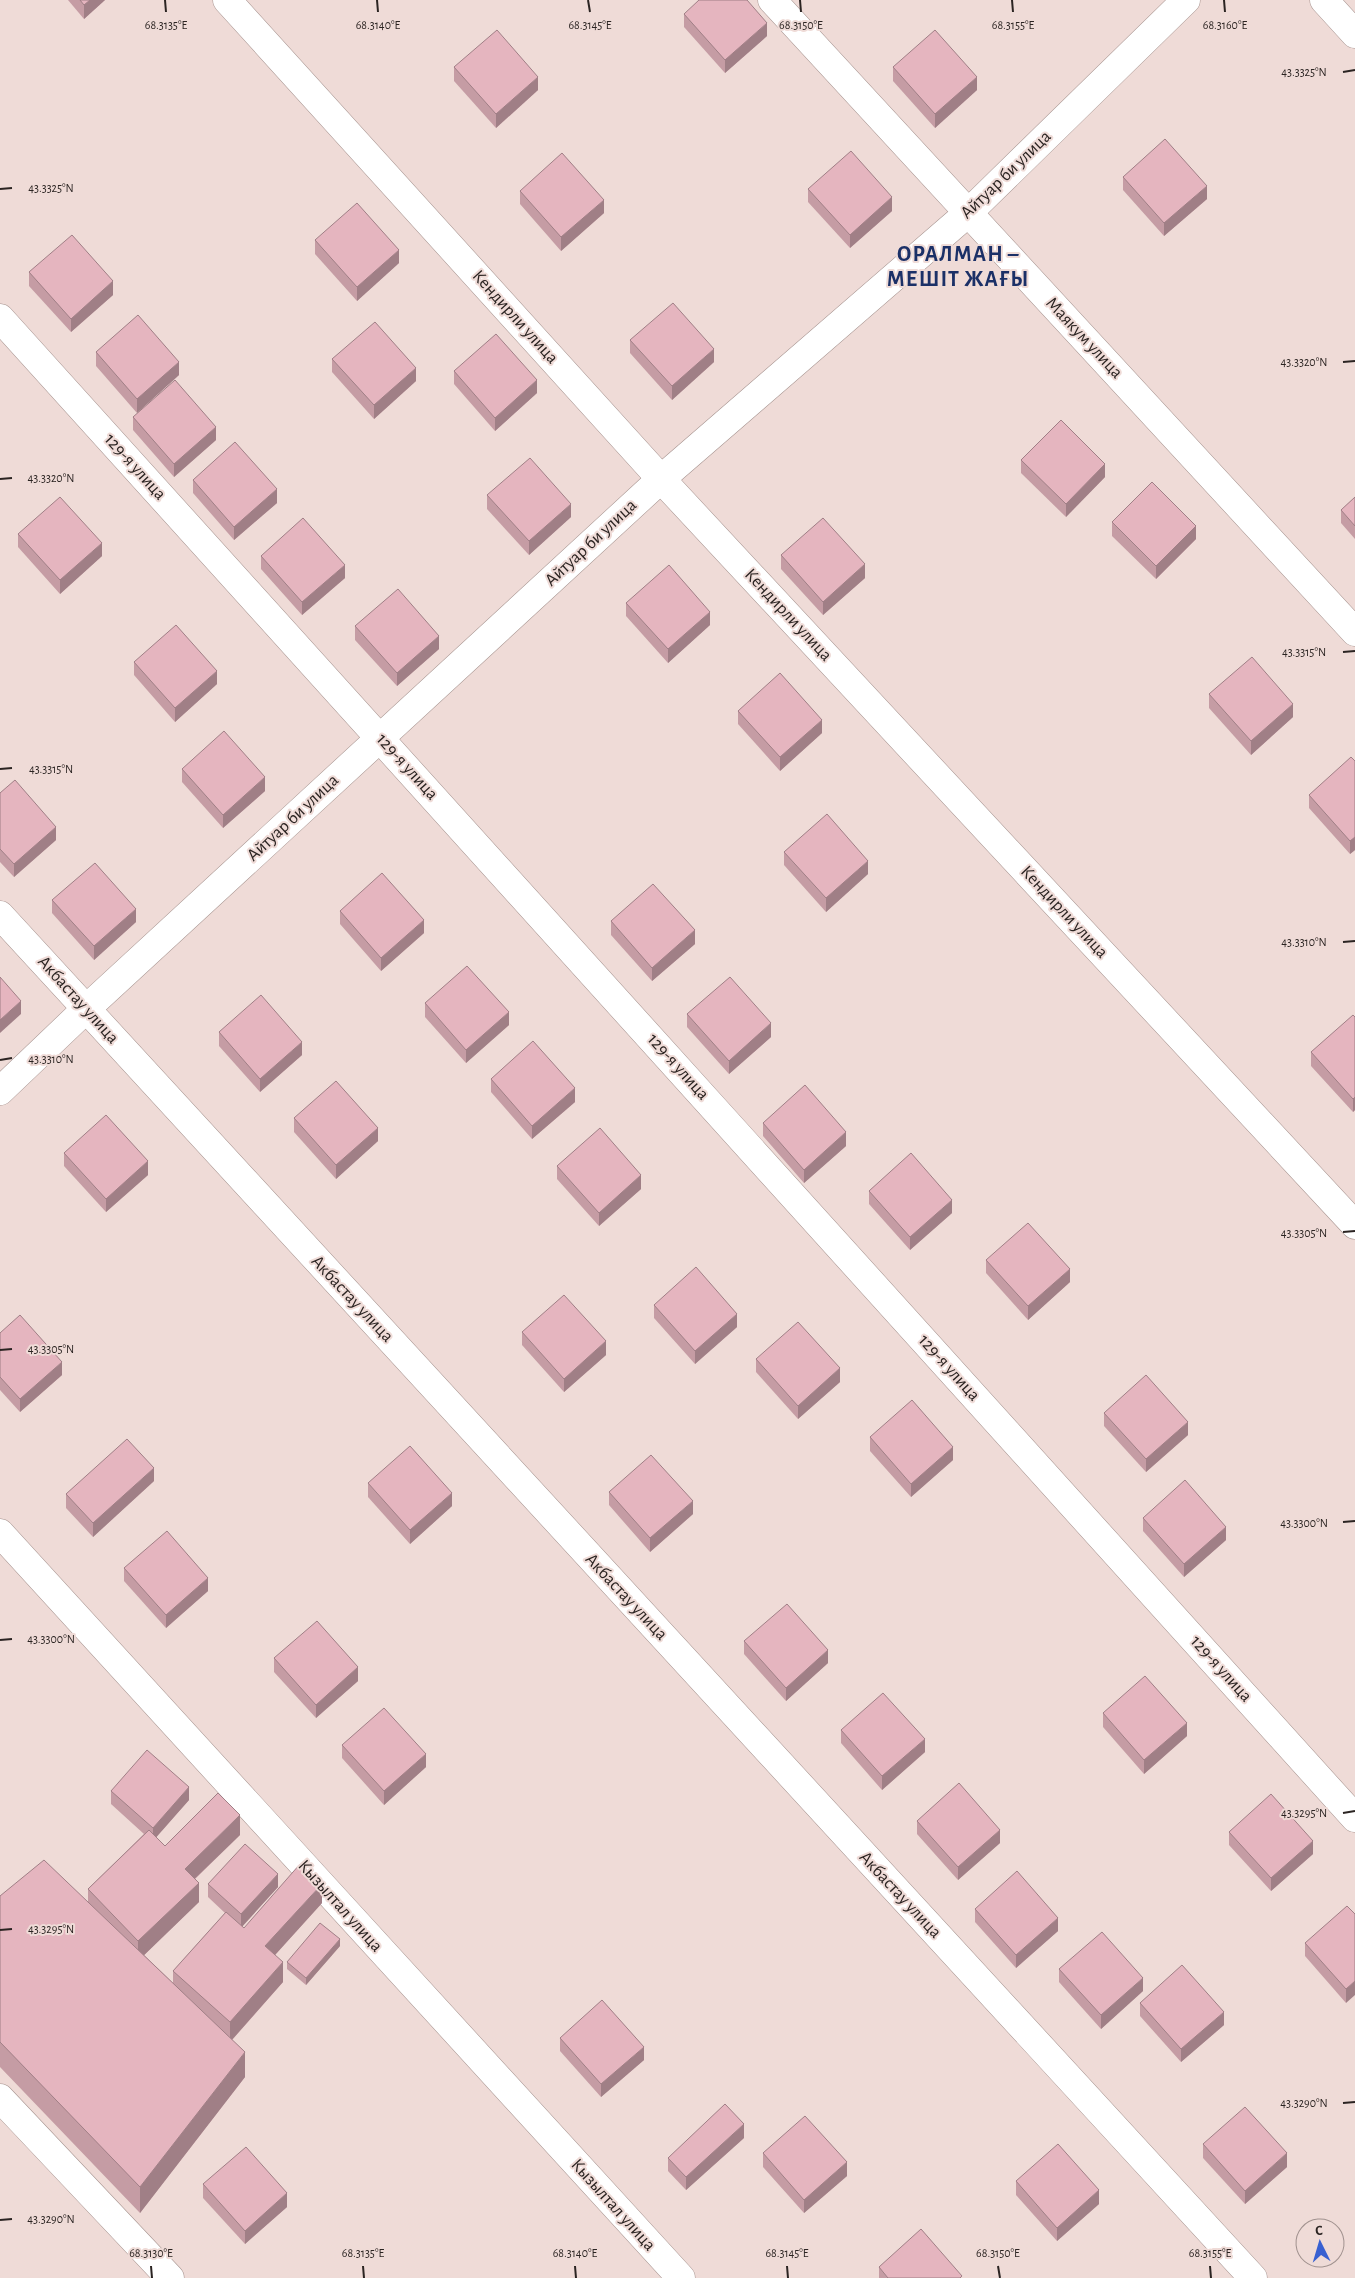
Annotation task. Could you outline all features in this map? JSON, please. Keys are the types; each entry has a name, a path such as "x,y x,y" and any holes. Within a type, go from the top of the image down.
{"street":[{"name":"Кендирли улица","path":"228,0 661,479 1355,1226"},
{"name":"Маякум улица","path":"772,0 1355,632"},
{"name":"Айтуар би улица","path":"0,1091 86,1009 661,479 968,213 1186,0"},
{"path":"1324,0 1355,34"},
{"name":"129-я улица","path":"0,318 1355,1818"},
{"name":"Акбастау улица","path":"0,915 1253,2278"},
{"name":"Кызылтал улица","path":"0,1533 680,2278"},
{"path":"0,2098 170,2278"}],"building":[{"path":"80,0 90,0 84,5"},
{"path":"699,0 747,0 767,23 725,60 684,14"},
{"path":"497,30 538,77 496,114 454,67"},
{"path":"935,30 977,77 935,114 893,67"},
{"path":"1165,139 1207,186 1164,223 1123,177"},
{"path":"851,151 892,197 850,235 808,189"},
{"path":"562,153 604,200 561,237 520,191"},
{"path":"357,203 399,250 357,287 315,240"},
{"path":"72,235 113,281 71,319 29,272"},
{"path":"673,303 714,349 672,386 630,340"},
{"path":"138,315 179,362 137,399 96,352"},
{"path":"375,322 416,368 374,405 332,359"},
{"path":"496,334 537,380 495,418 454,371"},
{"path":"175,380 216,427 174,464 133,417"},
{"path":"1061,420 1105,464 1066,504 1021,460"},
{"path":"235,442 277,489 234,527 193,480"},
{"path":"530,458 571,504 529,541 487,495"},
{"path":"1152,482 1196,526 1156,566 1112,522"},
{"path":"60,497 102,543 60,580 18,534"},
{"path":"1355,497 1355,526 1341,510"},
{"path":"303,518 345,565 302,602 261,556"},
{"path":"823,518 865,564 823,602 781,555"},
{"path":"669,565 710,612 668,649 626,603"},
{"path":"398,589 439,636 397,673 355,626"},
{"path":"176,625 217,671 175,708 134,662"},
{"path":"1252,657 1293,704 1251,741 1209,694"},
{"path":"780,673 822,720 780,757 738,711"},
{"path":"224,731 265,777 223,815 182,769"},
{"path":"1351,757 1355,761 1355,837 1350,841 1309,795"},
{"path":"15,780 56,827 14,864 0,849 0,793"},
{"path":"827,814 868,861 826,898 784,852"},
{"path":"95,863 136,909 94,946 52,900"},
{"path":"382,873 424,920 381,958 340,911"},
{"path":"653,884 695,930 652,968 611,921"},
{"path":"467,966 509,1012 466,1050 425,1003"},
{"path":"0,977 21,1001 0,1020"},
{"path":"730,977 771,1023 729,1061 687,1014"},
{"path":"261,995 302,1042 260,1079 219,1032"},
{"path":"1353,1015 1355,1017 1355,1097 1353,1099 1311,1052"},
{"path":"533,1041 575,1088 532,1126 491,1079"},
{"path":"336,1081 378,1128 336,1165 294,1118"},
{"path":"805,1085 846,1132 804,1170 763,1123"},
{"path":"106,1115 148,1161 106,1199 64,1153"},
{"path":"600,1128 641,1175 599,1213 557,1166"},
{"path":"911,1153 952,1200 910,1237 869,1191"},
{"path":"1028,1223 1070,1269 1028,1306 986,1260"},
{"path":"696,1267 737,1314 695,1351 654,1305"},
{"path":"564,1295 606,1341 564,1379 522,1332"},
{"path":"20,1315 62,1362 20,1399 0,1377 0,1333"},
{"path":"798,1322 840,1368 798,1406 756,1359"},
{"path":"1146,1375 1188,1422 1146,1459 1104,1413"},
{"path":"912,1400 953,1447 911,1484 870,1437"},
{"path":"127,1439 154,1468 93,1523 66,1494"},
{"path":"410,1446 452,1493 410,1530 368,1483"},
{"path":"651,1455 693,1501 650,1538 609,1492"},
{"path":"1185,1480 1226,1527 1184,1564 1143,1518"},
{"path":"167,1531 208,1578 166,1615 124,1568"},
{"path":"787,1604 828,1650 786,1688 744,1641"},
{"path":"317,1621 358,1667 316,1705 274,1658"},
{"path":"1145,1676 1187,1723 1144,1760 1103,1713"},
{"path":"883,1693 925,1739 882,1776 841,1730"},
{"path":"384,1708 426,1754 384,1791 342,1745"},
{"path":"147,1750 189,1787 153,1828 111,1791"},
{"path":"959,1783 1000,1830 958,1867 917,1821"},
{"path":"218,1793 240,1815 185,1869 199,1883 138,1941 88,1889 149,1830 165,1846"},
{"path":"1271,1794 1313,1841 1271,1878 1229,1832"},
{"path":"245,1844 278,1874 241,1914 208,1884"},
{"path":"44,1860 245,2052 140,2187 0,2042 0,1896"},
{"path":"300,1864 322,1884 265,1946 283,1962 230,2022 173,1971 226,1912 244,1928"},
{"path":"1017,1871 1058,1918 1016,1955 975,1909"},
{"path":"1347,1906 1355,1914 1355,1981 1346,1989 1305,1943"},
{"path":"320,1923 340,1939 306,1978 287,1962"},
{"path":"1102,1932 1143,1978 1101,2015 1059,1969"},
{"path":"1182,1965 1224,2012 1181,2049 1140,2003"},
{"path":"602,2000 644,2047 601,2084 560,2038"},
{"path":"725,2104 744,2124 686,2177 668,2158"},
{"path":"1245,2107 1287,2153 1245,2191 1203,2144"},
{"path":"805,2116 847,2162 804,2200 763,2153"},
{"path":"1058,2144 1099,2190 1057,2228 1016,2181"},
{"path":"246,2147 287,2193 245,2231 203,2184"},
{"path":"921,2229 962,2276 960,2278 888,2278 879,2267"}],"district":[{"name":"ОРАЛМАН – МЕШІТ ЖАҒЫ","path":"958,266"}]}
